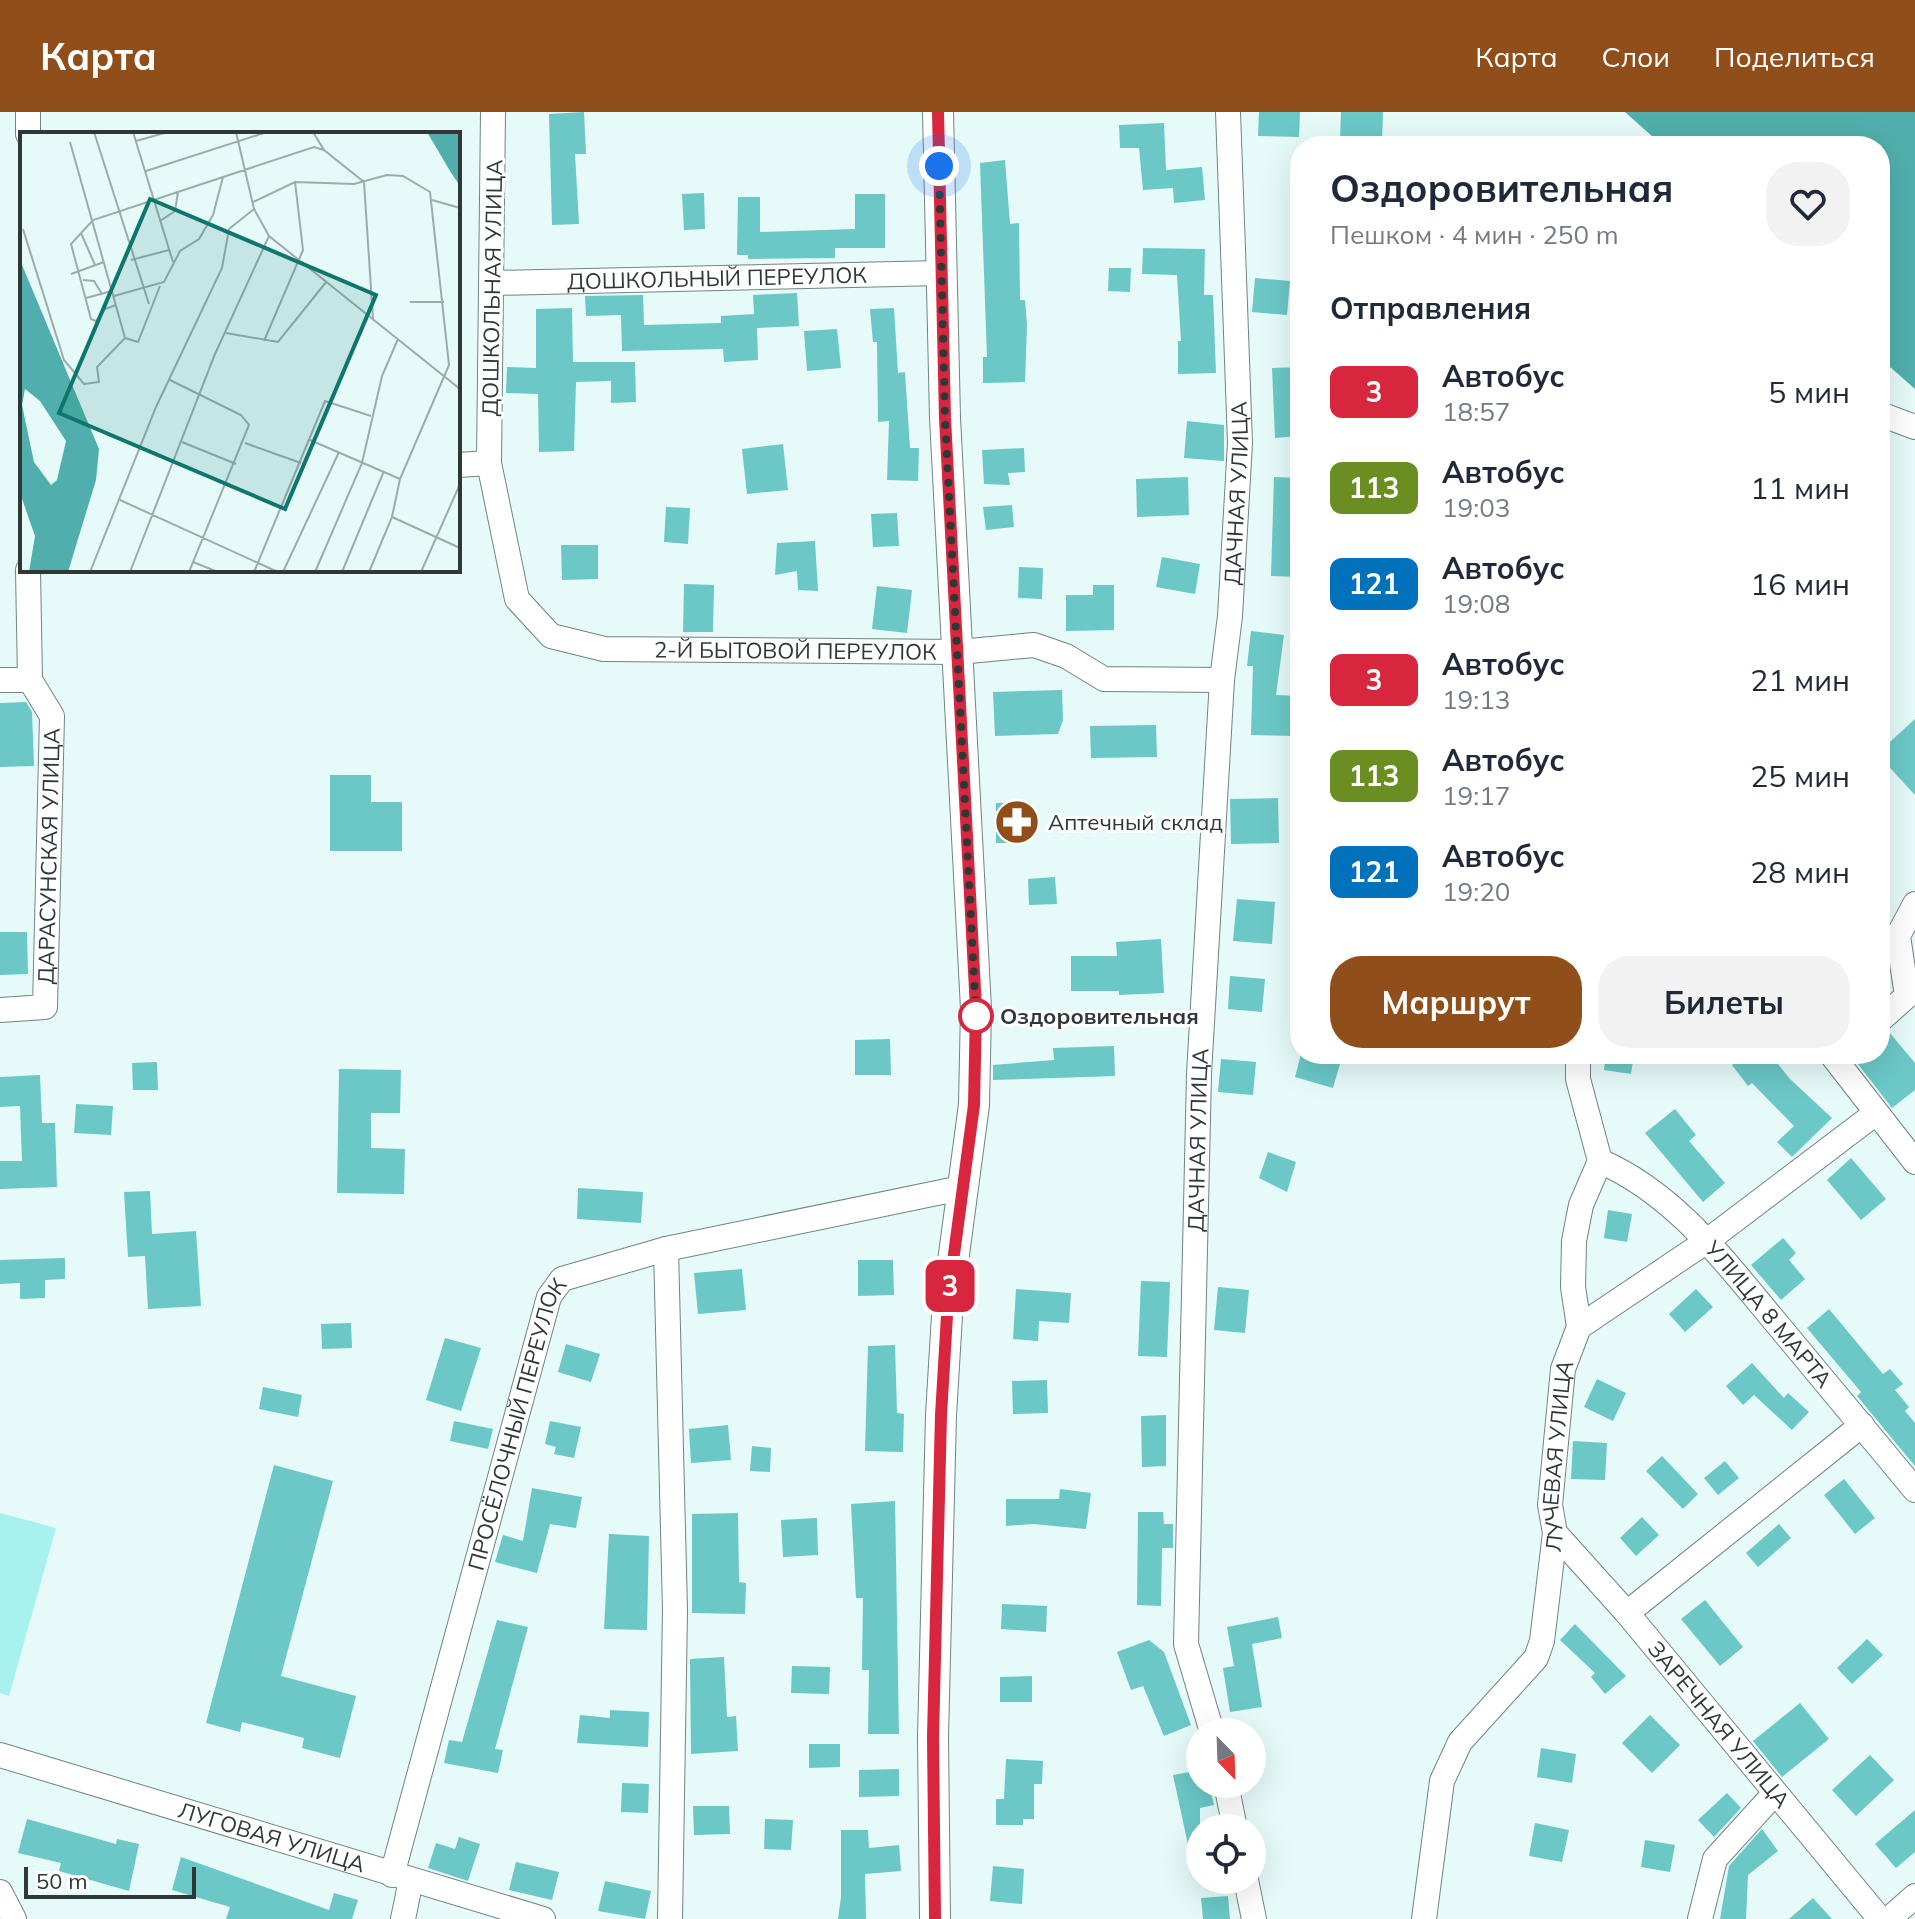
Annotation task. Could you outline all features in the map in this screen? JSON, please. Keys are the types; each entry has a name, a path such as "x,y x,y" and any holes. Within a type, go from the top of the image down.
{"street":[{"name":"ДОШКОЛЬНАЯ УЛИЦА","path":"489,463 493,112"},
{"path":"935,1919 933,1737 941,1415 948,1299 974,1105 976,1009 941,273 938,112"},
{"name":"ДАЧНАЯ УЛИЦА","path":"1208,1718 1186,1644 1199,1074 1222,680 1230,616 1240,443 1228,112"},
{"name":"ДОШКОЛЬНЫЙ ПЕРЕУЛОК","path":"493,283 941,273"},
{"path":"1890,418 1915,427"},
{"path":"460,465 489,463"},
{"name":"2-Й БЫТОВОЙ ПЕРЕУЛОК","path":"489,463 517,599 551,636 604,649 958,652 1034,645 1066,656 1104,679 1222,680"},
{"path":"0,680 30,680 28,572"},
{"name":"ДАРАСУНСКАЯ УЛИЦА","path":"0,1010 45,1007 52,716 30,680"},
{"path":"1890,1011 1907,996 1898,936 1915,904"},
{"path":"1578,1064 1578,1079 1600,1161 1581,1205 1574,1241 1573,1287 1579,1327 1707,1241 1876,1113"},
{"path":"1840,1064 1876,1113 1910,1147"},
{"name":"УЛИЦА 8 МАРТА","path":"1600,1161 1635,1176 1665,1199 1707,1241 1915,1490"},
{"name":"ПРОСЁЛОЧНЫЙ ПЕРЕУЛОК","path":"403,1919 402,1878 549,1297 562,1279 666,1249 961,1188"},
{"path":"666,1249 675,1610 670,1919"},
{"name":"ЛУЧЕВАЯ УЛИЦА","path":"1424,1919 1442,1781 1460,1742 1536,1658 1542,1641 1555,1533 1550,1505 1563,1369 1579,1327"},
{"path":"1627,1613 1862,1425"},
{"name":"ЗАРЕЧНАЯ УЛИЦА","path":"1555,1533 1627,1613 1880,1919"},
{"name":"ЛУГОВАЯ УЛИЦА","path":"0,1755 543,1919"},
{"path":"1700,1919 1715,1859 1775,1793"},
{"path":"0,1892 14,1919"},
{"path":"1249,1894 1254,1919"},
{"path":"1889,1919 1915,1896"}],"shaded area":[{"path":"1625,112 1915,112 1915,389 1890,367 1890,136 1652,136"},
{"path":"0,1513 56,1528 9,1696 0,1693"}],"building":[{"path":"584,112 586,154 575,154 579,224 552,225 549,114"},
{"path":"1259,112 1300,112 1299,136 1258,136"},
{"path":"1341,112 1383,112 1382,136 1340,136"},
{"path":"1164,123 1166,170 1202,167 1205,200 1174,203 1173,188 1143,190 1139,148 1120,148 1119,125"},
{"path":"1005,160 1010,224 1019,223 1020,300 1025,300 1027,324 1025,382 983,383 983,357 987,357 980,163"},
{"path":"704,193 705,229 684,230 682,194"},
{"path":"855,194 885,194 885,248 835,248 835,258 748,259 748,255 737,255 738,197 760,197 760,232 855,229"},
{"path":"1143,248 1205,249 1204,295 1213,295 1216,373 1178,374 1178,341 1181,341 1177,275 1142,274"},
{"path":"1109,268 1131,268 1130,292 1108,291"},
{"path":"1255,278 1290,281 1287,315 1252,312"},
{"path":"797,293 799,326 757,328 758,360 724,362 723,349 622,351 621,315 586,316 585,296 643,295 644,325 721,323 721,316 754,314 753,295"},
{"path":"572,308 573,362 635,362 636,402 611,403 611,381 576,382 574,451 539,452 538,394 506,393 507,367 536,368 536,309"},
{"path":"894,308 898,373 905,372 910,448 919,448 918,481 887,480 889,421 878,422 877,342 873,342 870,309"},
{"path":"837,329 841,368 807,371 804,331"},
{"path":"1290,367 1290,437 1275,438 1272,368"},
{"path":"1187,421 1224,425 1224,461 1184,458"},
{"path":"783,444 788,490 747,494 742,449"},
{"path":"1024,448 1025,472 1008,473 1010,485 984,484 982,450"},
{"path":"1188,477 1189,515 1137,517 1136,479"},
{"path":"1274,477 1290,478 1290,577 1271,576"},
{"path":"1012,505 1014,527 986,530 983,507"},
{"path":"666,507 690,508 688,544 664,542"},
{"path":"897,513 899,546 873,547 871,514"},
{"path":"815,541 818,591 798,590 797,571 775,575 777,543"},
{"path":"561,545 598,545 598,579 562,580"},
{"path":"1162,557 1200,564 1195,594 1156,587"},
{"path":"1019,567 1043,568 1042,599 1018,598"},
{"path":"684,584 714,585 713,632 683,632"},
{"path":"1093,585 1114,585 1114,630 1066,631 1066,595 1093,595"},
{"path":"877,586 912,590 907,633 872,629"},
{"path":"1251,631 1284,635 1276,695 1290,696 1290,736 1251,735 1253,666 1247,666"},
{"path":"1062,690 1063,720 1058,734 995,736 993,692"},
{"path":"26,702 32,712 34,766 0,767 0,703"},
{"path":"1915,719 1915,795 1890,768 1890,742"},
{"path":"1156,725 1157,757 1091,758 1090,726"},
{"path":"330,775 371,775 371,802 402,802 402,851 330,851"},
{"path":"1278,798 1279,843 1231,844 1230,799"},
{"path":"996,803 1026,803 1025,843 996,843"},
{"path":"1055,877 1057,904 1029,905 1028,879"},
{"path":"1237,899 1275,902 1272,944 1233,941"},
{"path":"0,932 27,932 28,974 0,975"},
{"path":"1161,939 1164,993 1119,995 1119,991 1071,991 1071,956 1117,956 1116,942"},
{"path":"1230,976 1265,979 1262,1012 1228,1009"},
{"path":"1890,1033 1915,1063 1915,1090 1892,1108 1858,1064 1890,1064"},
{"path":"890,1039 891,1075 855,1075 855,1040"},
{"path":"1114,1046 1115,1076 993,1080 993,1065 1054,1060 1053,1048"},
{"path":"1221,1059 1256,1062 1253,1095 1218,1092"},
{"path":"157,1062 158,1090 133,1090 132,1063"},
{"path":"1298,1064 1340,1064 1333,1088 1295,1077"},
{"path":"1605,1064 1632,1064 1631,1074 1604,1070"},
{"path":"1778,1064 1832,1118 1792,1157 1777,1142 1794,1126 1752,1083 1748,1086 1732,1065"},
{"path":"339,1069 401,1070 400,1113 371,1113 371,1148 405,1149 404,1194 337,1193"},
{"path":"40,1075 42,1123 55,1123 57,1187 0,1189 0,1161 22,1161 20,1106 0,1107 0,1077"},
{"path":"76,1104 113,1106 111,1135 74,1133"},
{"path":"1675,1109 1696,1135 1689,1141 1725,1183 1703,1202 1645,1133"},
{"path":"1268,1152 1296,1162 1287,1192 1259,1178"},
{"path":"1851,1158 1886,1199 1861,1220 1827,1180"},
{"path":"578,1188 643,1192 641,1223 577,1219"},
{"path":"150,1191 152,1234 196,1231 201,1306 148,1309 145,1256 128,1257 124,1192"},
{"path":"1608,1210 1632,1214 1627,1242 1604,1238"},
{"path":"1783,1238 1796,1253 1789,1260 1805,1279 1781,1300 1751,1265"},
{"path":"65,1258 65,1279 45,1280 45,1298 20,1299 20,1283 0,1284 0,1260"},
{"path":"858,1260 893,1260 894,1295 858,1296"},
{"path":"742,1269 746,1310 698,1314 694,1273"},
{"path":"1141,1281 1170,1282 1167,1357 1138,1356"},
{"path":"1218,1287 1249,1290 1245,1333 1214,1330"},
{"path":"1016,1289 1071,1293 1069,1323 1039,1321 1038,1341 1013,1339"},
{"path":"1696,1289 1713,1307 1685,1332 1669,1314"},
{"path":"1829,1309 1883,1374 1890,1369 1903,1384 1895,1390 1909,1407 1905,1411 1915,1423 1915,1466 1857,1396 1861,1392 1807,1328"},
{"path":"351,1323 352,1348 322,1349 321,1324"},
{"path":"445,1338 481,1348 461,1411 426,1400"},
{"path":"566,1344 600,1354 591,1382 558,1372"},
{"path":"895,1345 897,1413 904,1414 903,1452 865,1451 868,1346"},
{"path":"1752,1363 1784,1398 1788,1393 1809,1412 1792,1430 1754,1395 1743,1405 1726,1386"},
{"path":"1597,1379 1626,1393 1613,1421 1584,1407"},
{"path":"1047,1380 1048,1413 1013,1414 1012,1381"},
{"path":"263,1387 302,1395 298,1417 259,1409"},
{"path":"1166,1415 1166,1466 1142,1467 1141,1416"},
{"path":"454,1421 493,1429 488,1449 450,1441"},
{"path":"550,1421 581,1427 574,1458 554,1454 556,1447 545,1444"},
{"path":"728,1425 731,1460 691,1463 689,1429"},
{"path":"1573,1441 1607,1443 1605,1480 1571,1479"},
{"path":"752,1446 771,1448 770,1472 750,1471"},
{"path":"1662,1456 1698,1494 1683,1509 1646,1471"},
{"path":"1725,1461 1739,1478 1718,1495 1704,1478"},
{"path":"274,1465 333,1481 281,1676 356,1696 340,1758 302,1748 304,1738 242,1722 240,1732 206,1723"},
{"path":"1844,1479 1875,1518 1855,1534 1824,1495"},
{"path":"532,1488 582,1497 576,1528 550,1524 537,1573 495,1562 503,1535 523,1541"},
{"path":"1060,1489 1091,1493 1086,1529 1033,1524 1006,1526 1006,1499 1059,1499"},
{"path":"895,1501 899,1734 868,1734 869,1670 862,1670 863,1598 856,1598 851,1504"},
{"path":"1138,1512 1163,1512 1164,1524 1173,1524 1173,1548 1162,1548 1161,1606 1137,1605"},
{"path":"738,1513 739,1582 746,1583 745,1614 692,1613 692,1514"},
{"path":"1642,1517 1659,1535 1636,1556 1620,1538"},
{"path":"817,1518 818,1555 783,1557 781,1520"},
{"path":"1779,1524 1791,1538 1758,1567 1746,1553"},
{"path":"609,1534 649,1536 647,1630 604,1629"},
{"path":"1705,1600 1743,1647 1720,1666 1681,1619"},
{"path":"1002,1604 1047,1606 1046,1632 1001,1629"},
{"path":"1278,1617 1282,1638 1252,1644 1262,1707 1230,1712 1223,1668 1234,1666 1227,1627"},
{"path":"497,1620 528,1627 495,1749 503,1750 498,1773 444,1763 449,1740 462,1742"},
{"path":"1575,1624 1626,1676 1605,1694 1591,1677 1595,1673 1560,1640"},
{"path":"1867,1639 1883,1655 1852,1684 1837,1668"},
{"path":"1149,1640 1164,1652 1188,1718 1186,1727 1164,1736 1143,1686 1131,1690 1117,1652"},
{"path":"724,1657 727,1717 736,1716 738,1751 691,1754 690,1659"},
{"path":"792,1666 830,1667 829,1694 791,1693"},
{"path":"1032,1676 1032,1702 1000,1702 1000,1677"},
{"path":"1800,1703 1829,1739 1782,1777 1753,1741"},
{"path":"610,1710 649,1712 648,1747 577,1743 580,1715 610,1718"},
{"path":"1650,1715 1680,1745 1652,1773 1622,1743"},
{"path":"809,1744 840,1744 840,1767 809,1768"},
{"path":"1541,1748 1576,1754 1572,1783 1537,1777"},
{"path":"1870,1755 1894,1780 1856,1816 1832,1790"},
{"path":"1006,1759 1043,1761 1042,1784 1034,1784 1034,1819 1023,1819 1023,1825 996,1825 996,1799 1004,1799"},
{"path":"899,1769 899,1796 859,1797 859,1770"},
{"path":"1186,1773 1186,1798 1212,1798 1214,1805 1200,1808 1200,1814 1186,1814 1186,1835 1173,1775"},
{"path":"622,1783 649,1784 648,1813 621,1812"},
{"path":"1727,1793 1741,1808 1714,1837 1698,1820"},
{"path":"693,1806 729,1806 730,1834 694,1835"},
{"path":"1915,1810 1915,1852 1896,1868 1875,1844"},
{"path":"27,1819 116,1844 117,1839 139,1844 129,1891 59,1871 61,1863 18,1853"},
{"path":"765,1819 793,1820 791,1850 764,1849"},
{"path":"1535,1823 1569,1830 1562,1862 1529,1856"},
{"path":"1762,1829 1778,1851 1748,1875 1746,1919 1720,1919 1729,1866"},
{"path":"841,1830 868,1830 869,1848 899,1845 901,1871 865,1874 866,1919 838,1919"},
{"path":"459,1837 480,1844 468,1881 428,1868 436,1843 455,1849"},
{"path":"1645,1840 1675,1845 1670,1872 1641,1867"},
{"path":"181,1857 329,1910 334,1893 358,1900 352,1919 226,1919 230,1907 172,1890"},
{"path":"516,1862 559,1872 552,1900 509,1890"},
{"path":"993,1866 1024,1869 1022,1904 990,1901"},
{"path":"605,1881 651,1891 645,1919 598,1911"},
{"path":"1228,1896 1230,1919 1203,1919 1201,1898"},
{"path":"1813,1898 1832,1919 1789,1919"}],"bus line":[{"name":"3","path":"935,1919 933,1737 941,1415 948,1299 974,1105 976,1009 945,418 938,112"}],"place":[{"name":"Аптечный склад","path":"1017,822"},
{"name":"Оздоровительная","path":"976,1016"}],"route":[{"path":"939,166 945,418 976,1016"}]}
